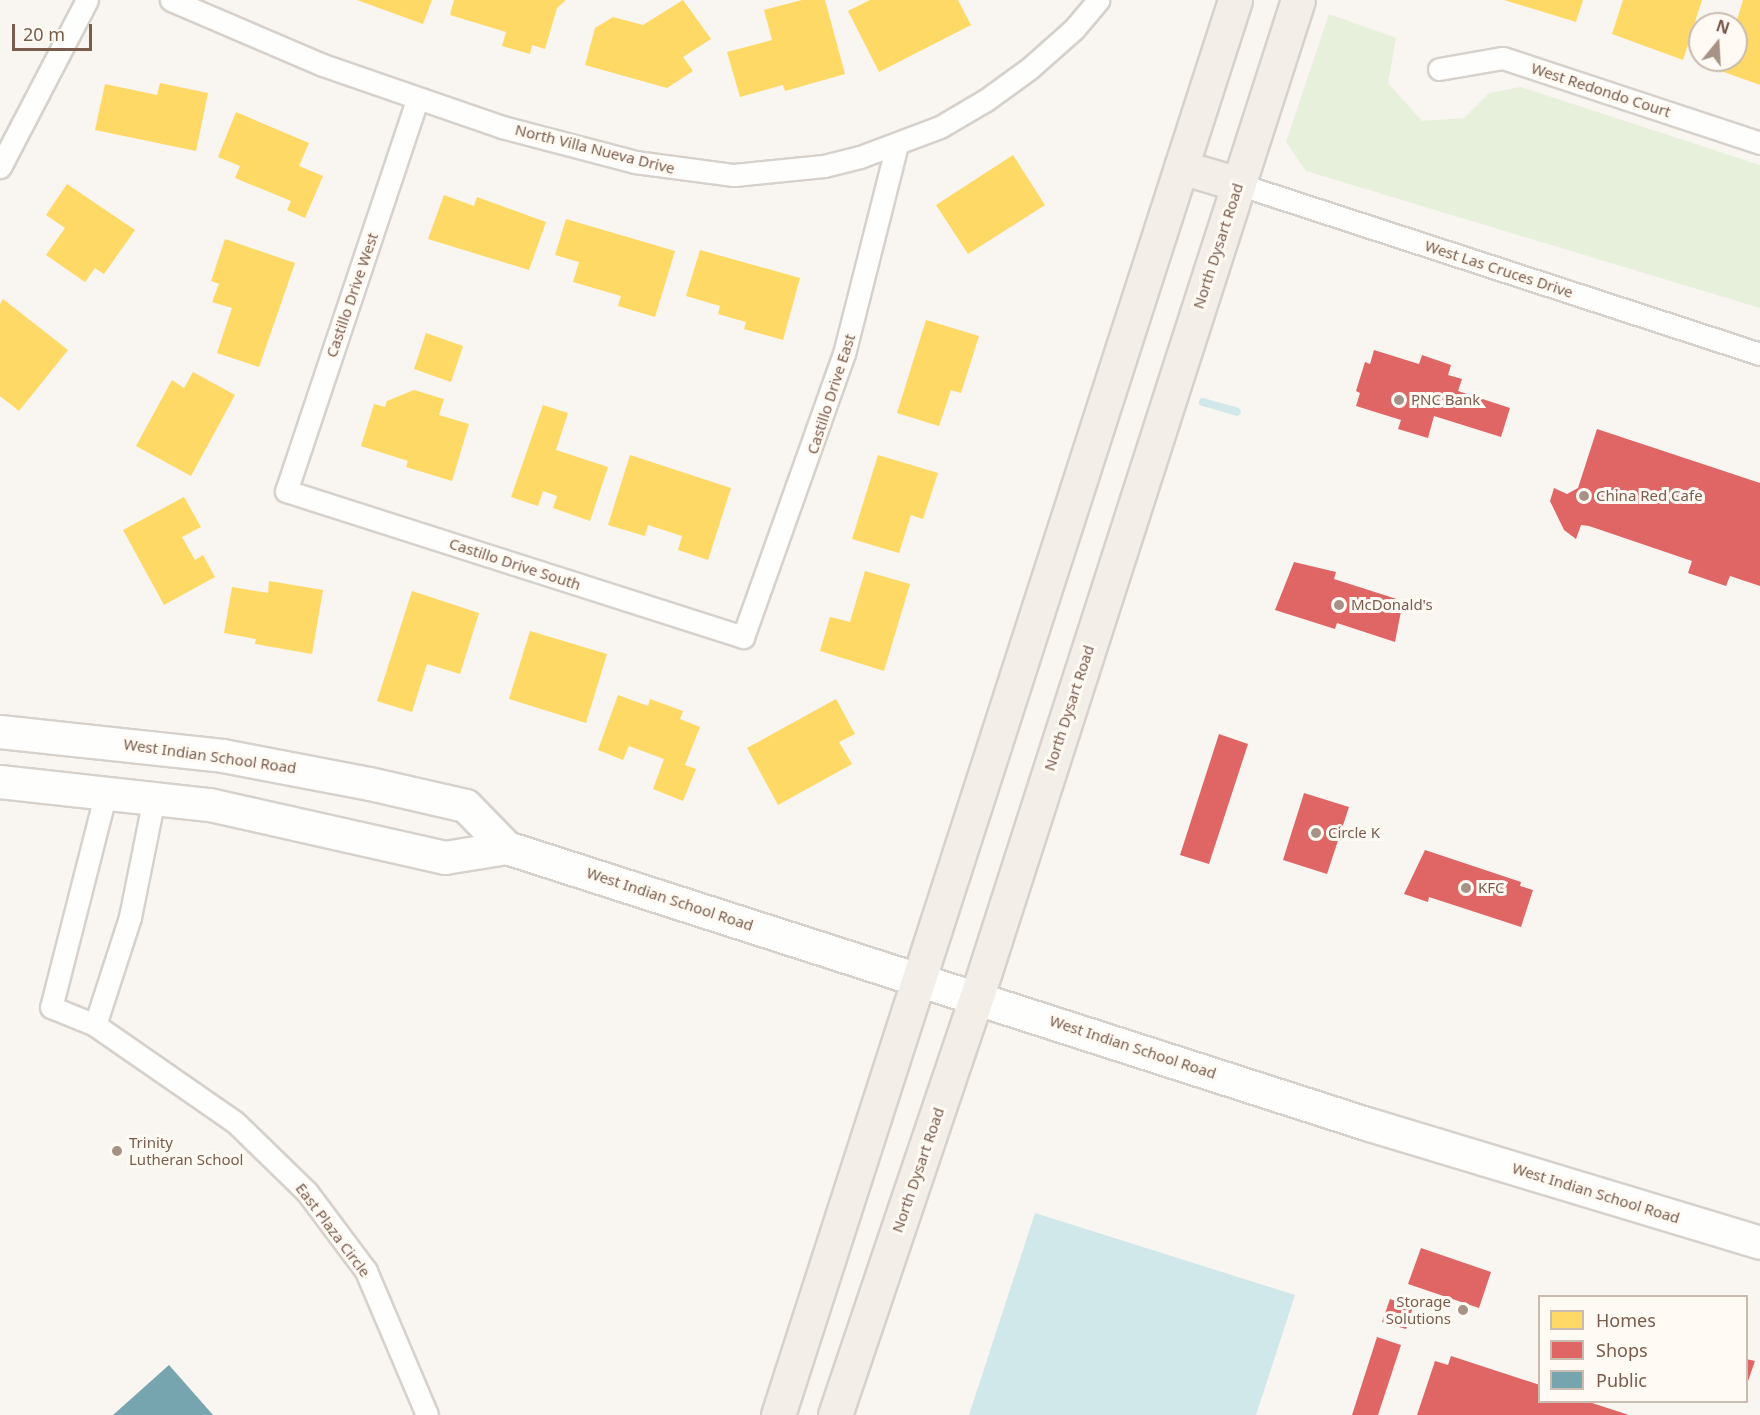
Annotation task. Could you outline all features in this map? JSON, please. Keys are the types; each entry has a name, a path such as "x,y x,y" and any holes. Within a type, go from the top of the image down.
{"main road":[{"path":"778,1415 1235,0"},
{"name":"North Dysart Road","path":"835,1415 977,996 1298,0"},
{"path":"1181,167 1238,184"},
{"name":"West Indian School Road","path":"0,732 224,756 370,784 466,806 507,848"},
{"name":"West Indian School Road","path":"0,782 210,805 332,830 445,858 507,848 977,996 1370,1125 1760,1243"}],"street":[{"path":"0,167 87,0"},
{"name":"North Villa Nueva Drive","path":"171,0 264,42 417,100 579,148 689,172 777,173 824,166 897,144 940,127 986,100 1074,29 1098,0"},
{"name":"West Redondo Court","path":"1439,69 1503,58 1760,143"},
{"name":"Castillo Drive West","path":"286,491 417,100"},
{"name":"Castillo Drive East","path":"743,637 844,354 897,144"},
{"name":"West Las Cruces Drive","path":"1238,184 1760,354"},
{"name":"Castillo Drive South","path":"286,491 743,637"},
{"name":"East Plaza Circle","path":"106,792 51,1007 95,1025 236,1122 307,1192 366,1271 427,1415"},
{"path":"95,1025 130,917 154,798"}],"green space":[{"path":"1329,14 1396,38 1388,83 1422,121 1464,118 1489,93 1521,87 1760,165 1760,308 1306,171 1286,142"}],"water":[{"path":"1035,1213 1295,1295 1256,1415 969,1415"}],"building: Homes":[{"path":"357,0 432,0 423,24"},
{"path":"454,0 566,0 557,8 545,49 532,45 530,54 502,46 506,32 450,15"},
{"path":"683,0 711,39 683,57 693,71 667,88 585,65 595,28 613,17 643,25"},
{"path":"802,0 825,0 845,74 785,91 783,85 740,97 727,52 772,40 764,10"},
{"path":"870,0 958,0 971,25 879,72 848,11"},
{"path":"1504,0 1583,0 1576,22"},
{"path":"1623,0 1702,0 1698,12 1688,12 1688,44 1683,60 1612,34"},
{"path":"1743,0 1760,0 1760,85 1724,72 1748,72 1748,12 1739,12"},
{"path":"160,83 208,93 196,151 95,130 105,84 157,95"},
{"path":"236,112 309,143 299,166 323,176 305,218 287,210 291,201 235,178 240,166 218,157"},
{"path":"1013,155 1045,205 968,254 936,205"},
{"path":"67,184 135,230 104,274 95,268 85,282 46,255 65,228 46,215"},
{"path":"444,195 474,206 477,197 546,222 529,270 428,239"},
{"path":"566,219 675,251 655,317 618,306 621,296 573,282 579,262 555,255"},
{"path":"225,239 295,263 259,367 217,353 232,308 212,302 219,284 211,281"},
{"path":"700,250 800,278 783,340 744,329 746,322 718,314 720,306 686,296"},
{"path":"3,299 68,350 19,411 0,396 0,304"},
{"path":"926,320 979,336 961,393 951,390 939,426 897,413"},
{"path":"426,333 463,346 451,382 414,369"},
{"path":"193,372 235,395 191,476 136,446 172,380 184,388"},
{"path":"414,390 444,399 439,415 469,424 452,481 406,467 408,461 361,446 374,404 385,407 387,401"},
{"path":"543,405 568,413 556,450 608,467 590,521 553,508 557,496 543,491 538,506 511,497"},
{"path":"630,455 731,488 708,560 678,550 682,536 648,525 645,536 608,525"},
{"path":"878,455 938,473 923,519 911,515 899,553 852,539"},
{"path":"184,497 201,527 182,537 195,560 203,555 215,577 164,605 123,530"},
{"path":"865,571 910,584 884,671 820,651 830,617 850,622"},
{"path":"269,581 323,590 312,654 255,644 256,639 224,633 232,587 268,593"},
{"path":"412,591 479,613 460,674 427,664 412,712 377,701"},
{"path":"530,631 607,654 586,723 509,699"},
{"path":"618,695 648,706 650,699 683,711 680,719 700,727 685,765 696,769 683,801 653,789 664,759 629,746 623,760 598,750"},
{"path":"836,699 855,734 839,742 852,764 778,805 747,748"}],"building: Shops":[{"name":"PNC Bank","path":"1374,350 1419,364 1422,355 1451,365 1448,375 1462,379 1458,391 1510,408 1501,437 1434,416 1428,438 1398,429 1401,420 1356,406 1360,393 1356,391 1365,362 1370,364"},
{"path":"1597,429 1760,483 1760,586 1730,576 1726,586 1688,573 1692,561 1589,526 1581,525 1576,539 1564,530 1550,501 1554,488 1567,494 1578,488"},
{"name":"McDonald's","path":"1294,562 1336,572 1334,579 1403,601 1395,642 1337,623 1335,629 1275,610"},
{"path":"1219,734 1248,744 1209,864 1180,855"},
{"name":"Circle K","path":"1304,793 1349,807 1327,874 1283,860"},
{"name":"KFC","path":"1425,850 1521,882 1520,886 1533,890 1521,927 1429,897 1428,902 1404,894"},
{"path":"1421,1248 1491,1272 1479,1308 1408,1284"},
{"path":"1390,1299 1413,1307 1406,1329 1382,1322"},
{"path":"1377,1337 1401,1345 1378,1415 1352,1415"},
{"path":"1451,1356 1538,1384 1538,1403 1592,1403 1629,1415 1417,1415 1435,1361 1448,1365"},
{"path":"1748,1359 1755,1361 1748,1381"}],"building: Public":[{"path":"169,1365 213,1415 113,1415"}],"waterway":[{"path":"1203,402 1237,412"}],"place":[{"name":"PNC Bank","path":"1399,400"},
{"name":"China Red Cafe","path":"1584,496"},
{"name":"McDonald's","path":"1339,605"},
{"name":"Circle K","path":"1316,833"},
{"name":"KFC","path":"1466,888"},
{"name":"Trinity Lutheran School","path":"117,1151"},
{"name":"Storage Solutions","path":"1463,1310"}]}
